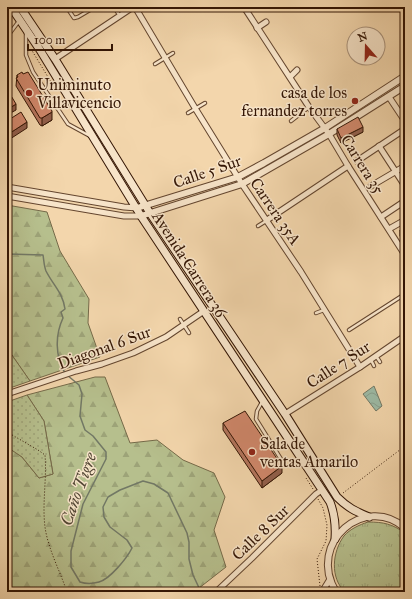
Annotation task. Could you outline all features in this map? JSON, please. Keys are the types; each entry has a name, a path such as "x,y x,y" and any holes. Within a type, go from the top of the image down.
{"main road":[{"name":"Avenida Carrera 36","path":"15,8 19,20 93,136 141,216 263,400 319,492 330,502 336,525 335,539"},
{"name":"Avenida Carrera 36","path":"15,8 55,59 150,213 285,414 337,497 350,509 369,517"}],"street":[{"path":"55,59 134,7"},
{"name":"Carrera 35A","path":"134,7 242,184 304,271 324,310 360,367"},
{"name":"Carrera 35","path":"244,7 329,134 405,255"},
{"path":"257,28 266,22"},
{"path":"290,77 297,70"},
{"name":"Calle 5 Sur","path":"137,208 238,177 325,128 405,76"},
{"name":"Calle 5 Sur","path":"141,216 242,184 329,134 405,86"},
{"path":"389,97 405,121"},
{"path":"356,161 405,129"},
{"path":"379,146 405,186"},
{"path":"267,220 348,166"},
{"path":"371,186 405,166"},
{"path":"7,187 137,208"},
{"path":"7,196 124,216 141,216"},
{"path":"381,217 405,201"},
{"path":"390,229 405,220"},
{"name":"Diagonal 6 Sur","path":"7,394 133,353 166,337 204,312"},
{"name":"Calle 7 Sur","path":"285,414 360,367 405,336"},
{"name":"Calle 8 Sur","path":"217,591 319,492"},
{"path":"336,592 330,579 328,560 329,552 335,539 341,531 350,524 369,517 380,517 392,520 405,528"},
{"path":"322,592 330,579"}],"lane":[{"path":"68,7 74,18 95,7"},
{"path":"114,7 120,16"},
{"path":"7,18 15,8"},
{"path":"7,37 19,20"},
{"path":"26,30 26,55 33,72 68,124 83,133 93,136"},
{"path":"156,64 173,53"},
{"path":"188,113 204,103"},
{"path":"291,121 310,107"},
{"path":"258,226 267,220"},
{"path":"348,330 405,294"},
{"path":"316,313 324,310"},
{"path":"180,318 189,333"},
{"path":"376,356 380,362"},
{"path":"370,360 374,366"},
{"path":"263,400 257,411 256,419 284,464"}],"path":[{"path":"26,41 54,87"},
{"path":"7,405 7,428"},
{"path":"7,432 45,455 47,473 44,515 46,528 67,592"},
{"path":"337,497 405,446"},
{"path":"304,475 319,492 327,524 326,541 317,559 318,577 322,592"}],"green space":[{"path":"7,205 47,212 60,251 89,299 88,323 100,357 30,381 7,348"},
{"path":"7,348 30,381 7,389"},
{"path":"95,377 105,377 130,443 157,440 183,460 214,473 225,497 214,530 226,567 194,592 7,592 7,446 22,457 39,478 53,474 44,421 27,395"},
{"path":"27,395 44,421 53,474 39,478 22,457 7,447 7,402"},
{"path":"368,522 388,524 405,533 405,592 345,592 340,586 337,580 334,565 340,542 349,531"}],"water":[{"path":"374,386 382,406 376,411 363,394"}],"building":[{"path":"22,72 23,74 28,72 52,111 42,118 40,118 16,78 18,77 17,75"},
{"path":"10,94 16,104 7,110 7,96"},
{"path":"21,112 27,122 7,135 7,121"},
{"path":"358,117 363,127 341,138 337,129"},
{"path":"405,227 405,238 400,230"},
{"name":"Sala de ventas Amarilo","path":"245,411 282,466 262,481 223,423"}],"waterway":[{"name":"Caño Tigre","path":"7,254 43,255 46,271 64,303 65,309 61,312 63,318 57,338 57,346 59,360 65,373"},
{"name":"Caño Tigre","path":"67,375 79,385 82,394 80,416 85,430 93,436 106,452 106,459 83,504 71,551 71,567 80,582 91,583 103,580 118,568 130,552 132,548 127,540 110,527 104,517 103,507 108,497 120,490 143,481 154,484 168,493 187,533 189,542 189,559 193,575 201,592"}],"place":[{"name":"Uniminuto Villavicencio","path":"29,93"},
{"name":"casa de los fernandez torres","path":"355,101"},
{"name":"Sala de ventas Amarilo","path":"252,452"}]}
